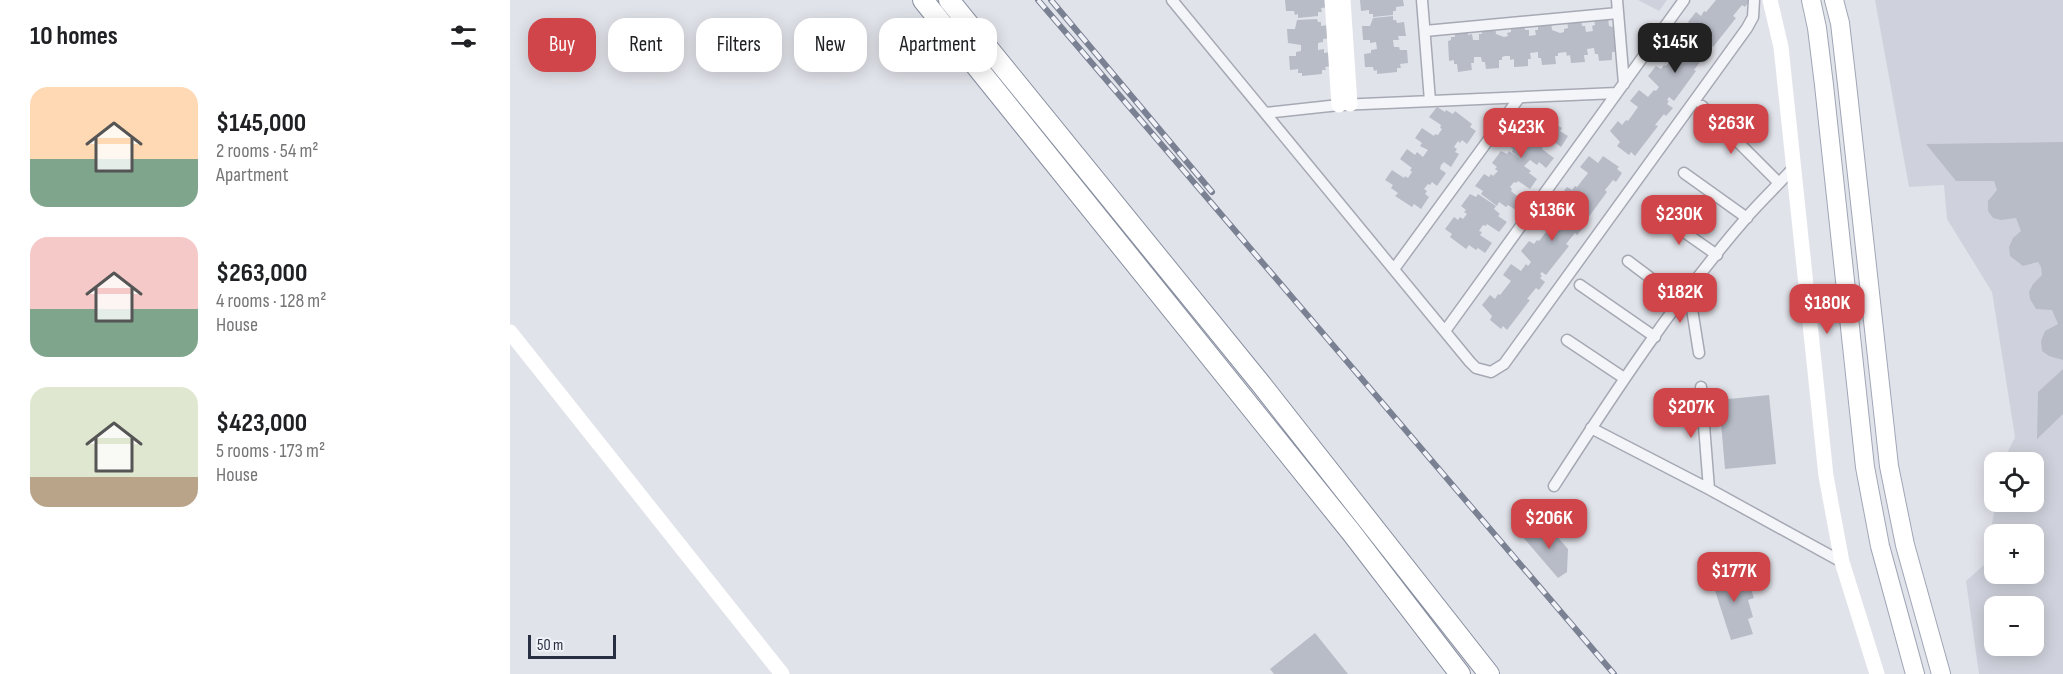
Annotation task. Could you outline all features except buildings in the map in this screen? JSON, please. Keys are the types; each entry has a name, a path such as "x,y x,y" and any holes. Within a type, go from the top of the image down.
{"highway":[{"path":"923,0 1351,532 1460,674"},
{"path":"949,0 1261,384 1489,674"}],"main road":[{"path":"1811,0 1824,85 1864,467 1880,546 1915,674"},
{"path":"1834,0 1840,23 1889,466 1905,545 1941,674"}],"street":[{"path":"1172,0 1476,368 1491,372 1504,364 1747,28 1753,17 1754,0"},
{"path":"1332,0 1345,105"},
{"path":"1343,0 1345,105"},
{"path":"1422,0 1430,101"},
{"path":"1617,0 1624,84"},
{"path":"1445,331 1684,0"},
{"path":"1770,0 1781,47 1822,448 1842,562 1877,674"},
{"path":"1425,31 1618,13"},
{"path":"1266,113 1345,105 1617,93"},
{"path":"1394,269 1519,98"},
{"path":"1702,106 1779,183"},
{"path":"1554,486 1624,378 1681,301 1747,218 1794,167"},
{"path":"1684,173 1747,218"},
{"path":"1657,213 1717,255"},
{"path":"1628,261 1681,301"},
{"path":"1580,285 1654,337"},
{"path":"1689,291 1699,353"},
{"path":"510,332 782,674"},
{"path":"1567,340 1624,378"},
{"path":"1701,387 1710,489"},
{"path":"1591,428 1710,489 1842,562"}],"shaded area":[{"path":"1638,0 1667,0 1659,11"},
{"path":"1875,0 2063,0 2063,674 1979,674 1966,581 1984,565 1984,584 2044,584 2044,524 1992,524 1994,512 2044,512 2044,452 2008,452 2015,437 1992,292 1947,219 1944,185 1909,187"}],"railway":[{"path":"1038,0 1614,674"},
{"path":"1051,0 1212,192"}]}
